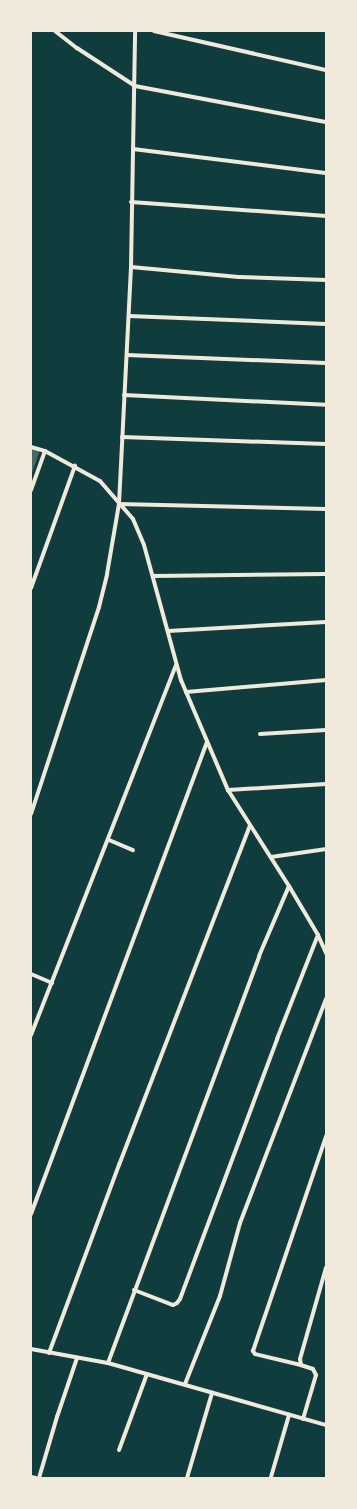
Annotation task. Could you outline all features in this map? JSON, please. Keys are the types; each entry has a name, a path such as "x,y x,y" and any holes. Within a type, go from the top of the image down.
{"street":[{"path":"55,31 77,48 135,86 326,122"},
{"path":"31,814 99,607 108,574 119,504 131,268 135,31"},
{"path":"154,31 326,70"},
{"path":"133,149 326,173"},
{"path":"131,202 326,216"},
{"path":"131,268 239,276 326,280"},
{"path":"129,316 326,324"},
{"path":"127,355 326,363"},
{"path":"124,395 326,405"},
{"path":"122,437 326,444"},
{"path":"31,446 74,466 100,481 133,519 144,544 176,665 228,790 250,826 271,856 318,935 326,953"},
{"path":"31,490 45,452"},
{"path":"31,588 74,466"},
{"path":"119,504 326,510"},
{"path":"153,576 326,574"},
{"path":"168,631 326,622"},
{"path":"31,1035 176,665"},
{"path":"186,692 326,680"},
{"path":"260,734 326,730"},
{"path":"31,1214 208,742"},
{"path":"228,790 326,784"},
{"path":"49,1353 119,1164 250,826"},
{"path":"108,840 133,850"},
{"path":"271,856 326,848"},
{"path":"108,1364 134,1290 259,956 289,886"},
{"path":"134,1290 173,1305 180,1299 198,1246 318,935"},
{"path":"320,940 326,939"},
{"path":"31,974 52,983"},
{"path":"185,1384 220,1296 240,1223 326,999"},
{"path":"303,1419 316,1375 313,1369 255,1354 253,1351 326,1136"},
{"path":"301,1365 300,1359 326,1268"},
{"path":"31,1349 108,1364 185,1384 303,1419 326,1424"},
{"path":"31,1477 38,1478 77,1358"},
{"path":"119,1450 147,1374"},
{"path":"187,1478 212,1393"},
{"path":"271,1477 289,1415"}],"building":[{"path":"31,447 40,450 31,476"}]}
